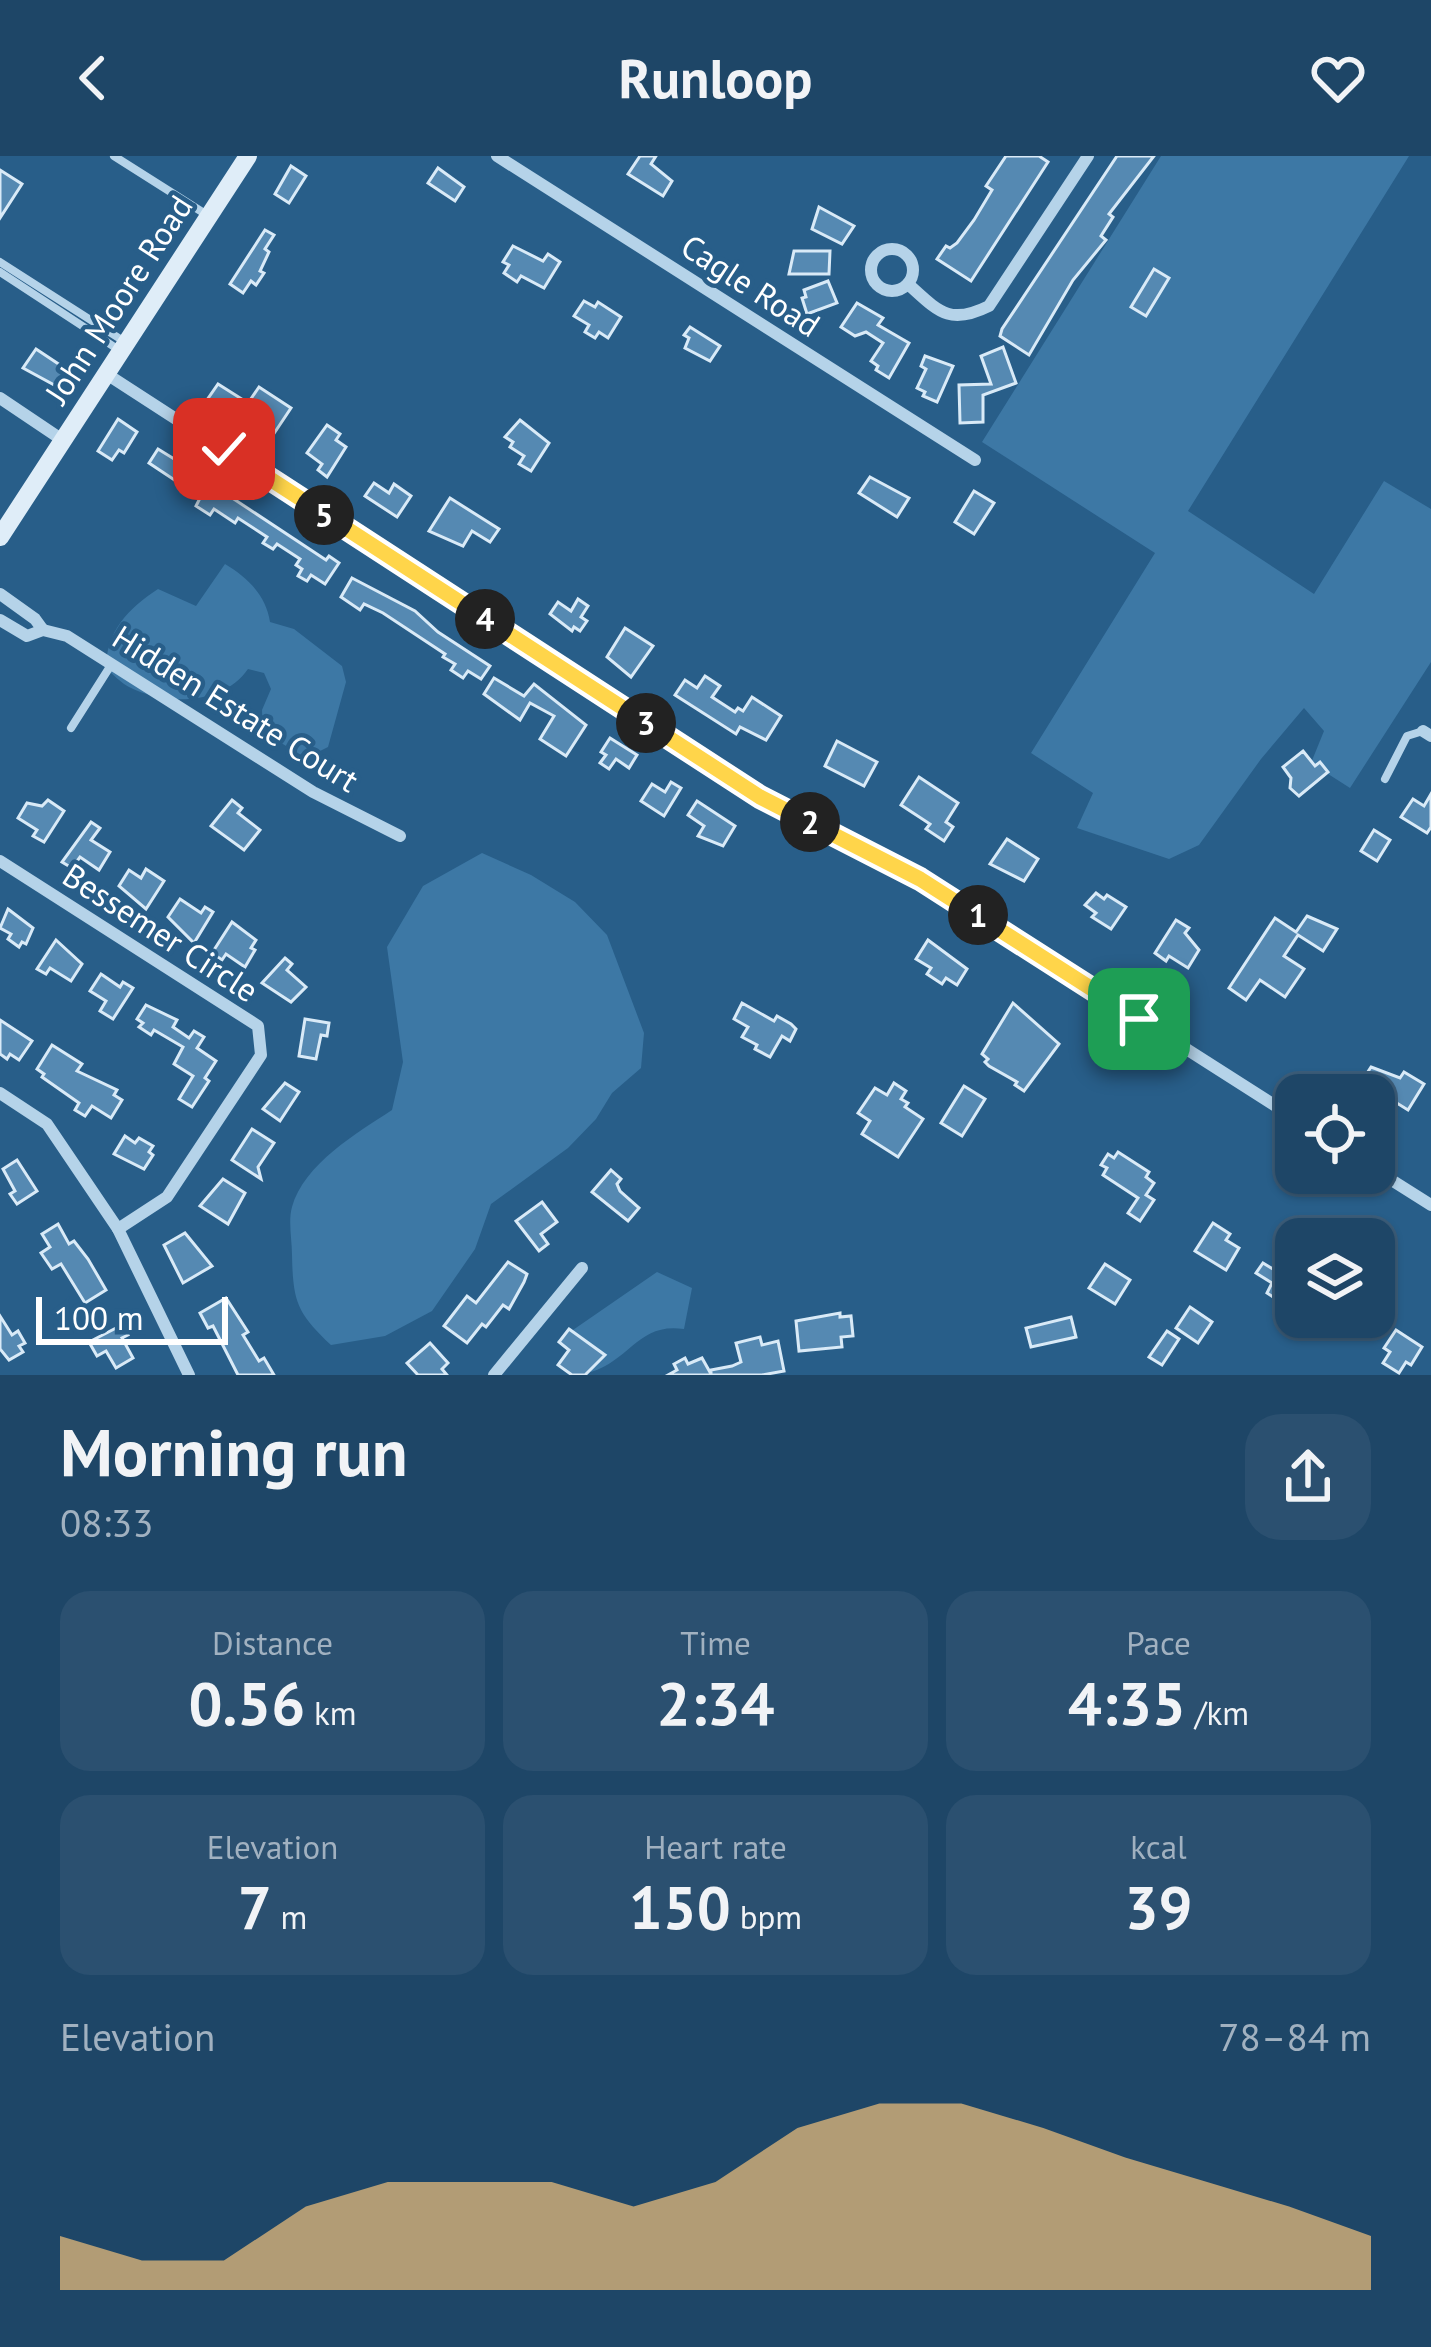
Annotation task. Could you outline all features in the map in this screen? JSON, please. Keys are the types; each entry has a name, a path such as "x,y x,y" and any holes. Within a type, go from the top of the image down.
{"street":[{"name":"John Moore Road","path":"0,537 248,156"},
{"name":"Cagle Road","path":"497,156 975,460"},
{"path":"908,284 945,316 969,316 989,306 1088,156"},
{"path":"105,373 760,797 920,879 1275,1106"},
{"path":"0,398 62,439"},
{"name":"Hidden Estate Court","path":"0,594 43,630"},
{"path":"2,621 16,606"},
{"name":"Hidden Estate Court","path":"2,621 27,636 43,630 67,635 313,792 400,836"},
{"name":"Bessemer Circle","path":"0,861 258,1026 261,1055 167,1198 118,1229"},
{"path":"0,1093 47,1124 118,1229 186,1371 168,1375"},
{"path":"1395,1182 1431,1205"},
{"path":"494,1375 581,1268"}],"lane":[{"path":"114,156 208,216"},
{"path":"0,262 123,346"},
{"path":"0,272 123,346"},
{"path":"71,728 111,664"},
{"path":"1385,779 1407,736 1427,734"}],"shaded area":[{"path":"1161,156 1409,156 1188,511 1314,594 1384,481 1431,509 1431,662 1350,788 1311,763 1324,731 1304,708 1199,845 1169,859 1077,828 1093,793 1031,753 1155,553 982,442"},
{"path":"225,564 254,588 270,622 294,629 342,666 346,682 328,747 306,758 263,732 262,710 271,689 264,673 248,669 224,690 176,699 129,687 106,669 115,632 137,605 158,589 196,606"},
{"path":"482,853 575,902 607,935 644,1033 641,1068 612,1093 596,1119 568,1148 491,1204 475,1249 432,1311 385,1336 331,1345 304,1315 296,1296 292,1207 320,1163 392,1110 403,1062 387,947 423,886"},
{"path":"657,1272 692,1288 684,1329 669,1328 645,1336 591,1372 557,1341"}],"building":[{"path":"640,156 656,156 651,164 672,181 663,196 628,174"},
{"path":"1006,156 1039,156 1048,162 971,281 937,259 974,220 992,190 986,186"},
{"path":"1117,156 1154,156 1109,214 1113,217 1101,236 1106,240 1073,280 1029,355 1000,336 1002,329"},
{"path":"291,166 306,176 289,203 275,194"},
{"path":"438,168 464,187 455,201 428,183"},
{"path":"0,170 22,184 0,218"},
{"path":"819,207 854,226 842,244 812,229"},
{"path":"265,230 274,235 265,249 269,252 260,271 264,273 243,293 230,284"},
{"path":"513,246 543,261 548,254 560,262 544,288 521,276 517,282 504,273 509,265 503,262"},
{"path":"794,251 830,251 829,274 789,274"},
{"path":"1154,269 1169,278 1146,316 1131,307"},
{"path":"828,281 837,303 807,314 804,290"},
{"path":"584,301 595,307 598,302 621,317 608,338 585,332 589,325 574,316"},
{"path":"857,303 883,318 878,325 909,343 889,378 871,361 883,343 866,332 855,336 841,327"},
{"path":"690,327 720,346 710,361 685,348 689,338 684,335"},
{"path":"1003,347 1016,383 983,395 983,422 960,423 959,385 991,384 981,356"},
{"path":"36,349 69,371 58,387 23,368"},
{"path":"925,356 953,366 937,402 917,388 926,369 921,366"},
{"path":"218,384 248,403 259,387 291,408 273,435 256,424 251,432 207,400"},
{"path":"118,419 137,432 124,453 119,450 112,460 98,451"},
{"path":"520,420 549,443 531,471 519,464 524,456 505,437"},
{"path":"327,425 340,434 336,440 346,447 327,477 318,470 322,464 307,453"},
{"path":"158,449 192,470 182,485 149,463"},
{"path":"870,477 909,498 897,517 859,493"},
{"path":"208,482 326,560 329,556 339,563 325,584 311,575 307,581 298,576 300,559 277,544 273,549 263,543 267,537 238,518 235,523 214,509 210,515 196,506"},
{"path":"374,483 389,493 394,484 411,496 397,517 365,496"},
{"path":"974,491 994,503 974,534 955,522"},
{"path":"450,498 499,529 490,542 472,531 463,546 429,531"},
{"path":"352,578 415,611 490,666 481,679 468,671 463,678 451,670 455,664 445,654 383,613 364,604 360,610 341,597"},
{"path":"578,599 588,606 581,617 587,621 580,631 574,627 572,631 550,614 558,602 571,611"},
{"path":"625,628 653,646 631,677 607,657"},
{"path":"705,676 720,686 712,697 735,712 743,711 752,697 781,716 766,740 740,727 736,734 675,695 685,680 697,688"},
{"path":"494,678 524,696 534,684 586,725 566,756 540,739 554,716 530,703 520,720 484,694"},
{"path":"610,738 637,755 629,768 616,759 609,769 600,763"},
{"path":"837,741 877,762 864,786 825,766"},
{"path":"1303,751 1315,766 1320,762 1328,772 1299,796 1290,788 1291,778 1283,767"},
{"path":"919,777 958,803 946,822 953,827 944,841 926,829 930,824 901,805"},
{"path":"671,782 681,788 664,816 641,801 652,784 665,792"},
{"path":"1431,794 1427,833 1401,817 1413,799 1424,806"},
{"path":"48,800 64,811 44,842 33,836 37,830 18,818 27,803 42,806"},
{"path":"232,800 242,808 238,813 260,830 244,850 211,826"},
{"path":"697,801 735,826 723,846 698,836 704,826 688,815"},
{"path":"91,822 100,828 91,840 110,852 99,870 80,857 72,868 62,862"},
{"path":"1374,830 1390,840 1377,861 1361,851"},
{"path":"1007,839 1038,859 1024,881 990,864"},
{"path":"146,869 164,881 146,909 119,886 129,870 141,878"},
{"path":"1096,893 1126,907 1111,929 1092,917 1096,913 1085,905"},
{"path":"180,899 201,913 205,907 213,912 194,943 168,917"},
{"path":"8,909 33,928 26,944 19,947 0,928"},
{"path":"1307,916 1337,929 1323,951 1298,935 1284,956 1304,969 1285,997 1260,980 1246,1000 1229,988 1275,918 1296,932"},
{"path":"1176,920 1189,928 1185,933 1199,950 1188,968 1155,953"},
{"path":"232,922 256,940 245,967 226,954 222,960 212,953"},
{"path":"56,940 82,964 71,981 50,968 46,974 37,969"},
{"path":"928,940 967,969 957,985 946,978 942,984 927,974 931,968 916,959"},
{"path":"285,958 292,964 287,970 306,987 291,1002 262,983"},
{"path":"101,974 120,987 123,982 133,988 113,1019 100,1011 106,1001 90,991"},
{"path":"742,1003 774,1021 777,1016 791,1024 796,1029 790,1041 782,1036 770,1057 755,1049 757,1045 742,1037 748,1027 734,1019"},
{"path":"1013,1003 1059,1044 1024,1091 989,1066 982,1054"},
{"path":"146,1005 177,1020 173,1027 189,1038 194,1031 204,1037 197,1048 216,1061 192,1107 179,1099 193,1076 174,1064 183,1047 139,1027 143,1023 137,1019"},
{"path":"305,1019 329,1023 316,1059 299,1056"},
{"path":"0,1020 32,1041 19,1060 0,1054"},
{"path":"52,1045 82,1064 77,1071 117,1090 114,1095 122,1100 111,1118 92,1106 85,1116 75,1110 79,1103 42,1077 37,1069"},
{"path":"1404,1072 1424,1084 1408,1110 1395,1102 1395,1076 1400,1078"},
{"path":"285,1083 299,1092 280,1121 263,1109"},
{"path":"894,1083 906,1091 901,1099 908,1103 905,1107 923,1119 898,1157 862,1134 870,1121 858,1113 875,1088 887,1095"},
{"path":"964,1086 985,1099 962,1136 941,1123"},
{"path":"252,1129 274,1143 258,1167 261,1179 232,1160"},
{"path":"125,1136 153,1146 144,1169 114,1154"},
{"path":"1118,1152 1149,1172 1146,1177 1154,1183 1146,1195 1154,1200 1140,1221 1128,1213 1138,1198 1103,1175 1107,1168 1101,1165 1108,1154 1114,1158"},
{"path":"17,1160 37,1191 17,1204 3,1169"},
{"path":"611,1170 621,1179 620,1191 639,1208 628,1221 592,1192"},
{"path":"223,1179 245,1193 228,1224 200,1206"},
{"path":"542,1202 557,1222 541,1234 548,1244 539,1251 516,1221"},
{"path":"1213,1223 1230,1234 1226,1240 1239,1248 1226,1270 1195,1251"},
{"path":"58,1224 69,1244 74,1241 88,1259 106,1290 85,1303 61,1264 52,1269 41,1253 50,1247 42,1234"},
{"path":"185,1233 212,1266 183,1283 164,1245"},
{"path":"508,1262 527,1274 524,1282 509,1309 503,1305 467,1343 444,1326 467,1296 476,1303"},
{"path":"1263,1263 1275,1270 1275,1298 1267,1293 1272,1283 1256,1273"},
{"path":"1105,1264 1130,1280 1115,1304 1089,1288"},
{"path":"226,1298 248,1332 243,1335 259,1361 264,1358 274,1375 238,1375 213,1326 208,1328 200,1313"},
{"path":"1190,1307 1212,1322 1198,1343 1176,1328"},
{"path":"840,1313 840,1317 851,1316 853,1336 841,1337 842,1347 799,1351 796,1321"},
{"path":"0,1316 12,1335 18,1331 25,1343 19,1346 23,1352 9,1360 0,1349"},
{"path":"1071,1317 1076,1337 1031,1347 1026,1328"},
{"path":"122,1325 128,1335 122,1338 133,1358 116,1368 106,1351 97,1356 89,1342"},
{"path":"569,1329 605,1355 585,1375 572,1375 558,1365 569,1350 559,1342"},
{"path":"1167,1331 1179,1339 1162,1365 1149,1357"},
{"path":"1395,1332 1422,1347 1411,1365 1406,1362 1399,1373 1383,1363 1390,1352 1384,1348 1395,1338"},
{"path":"760,1337 762,1345 778,1341 784,1371 762,1375 668,1375 685,1358 688,1364 702,1358 711,1374 711,1370 732,1366 741,1362 736,1343"},
{"path":"430,1343 448,1363 442,1369 447,1375 418,1375 407,1363"}],"route":[{"path":"224,449 760,797 920,879 1139,1019"}]}
